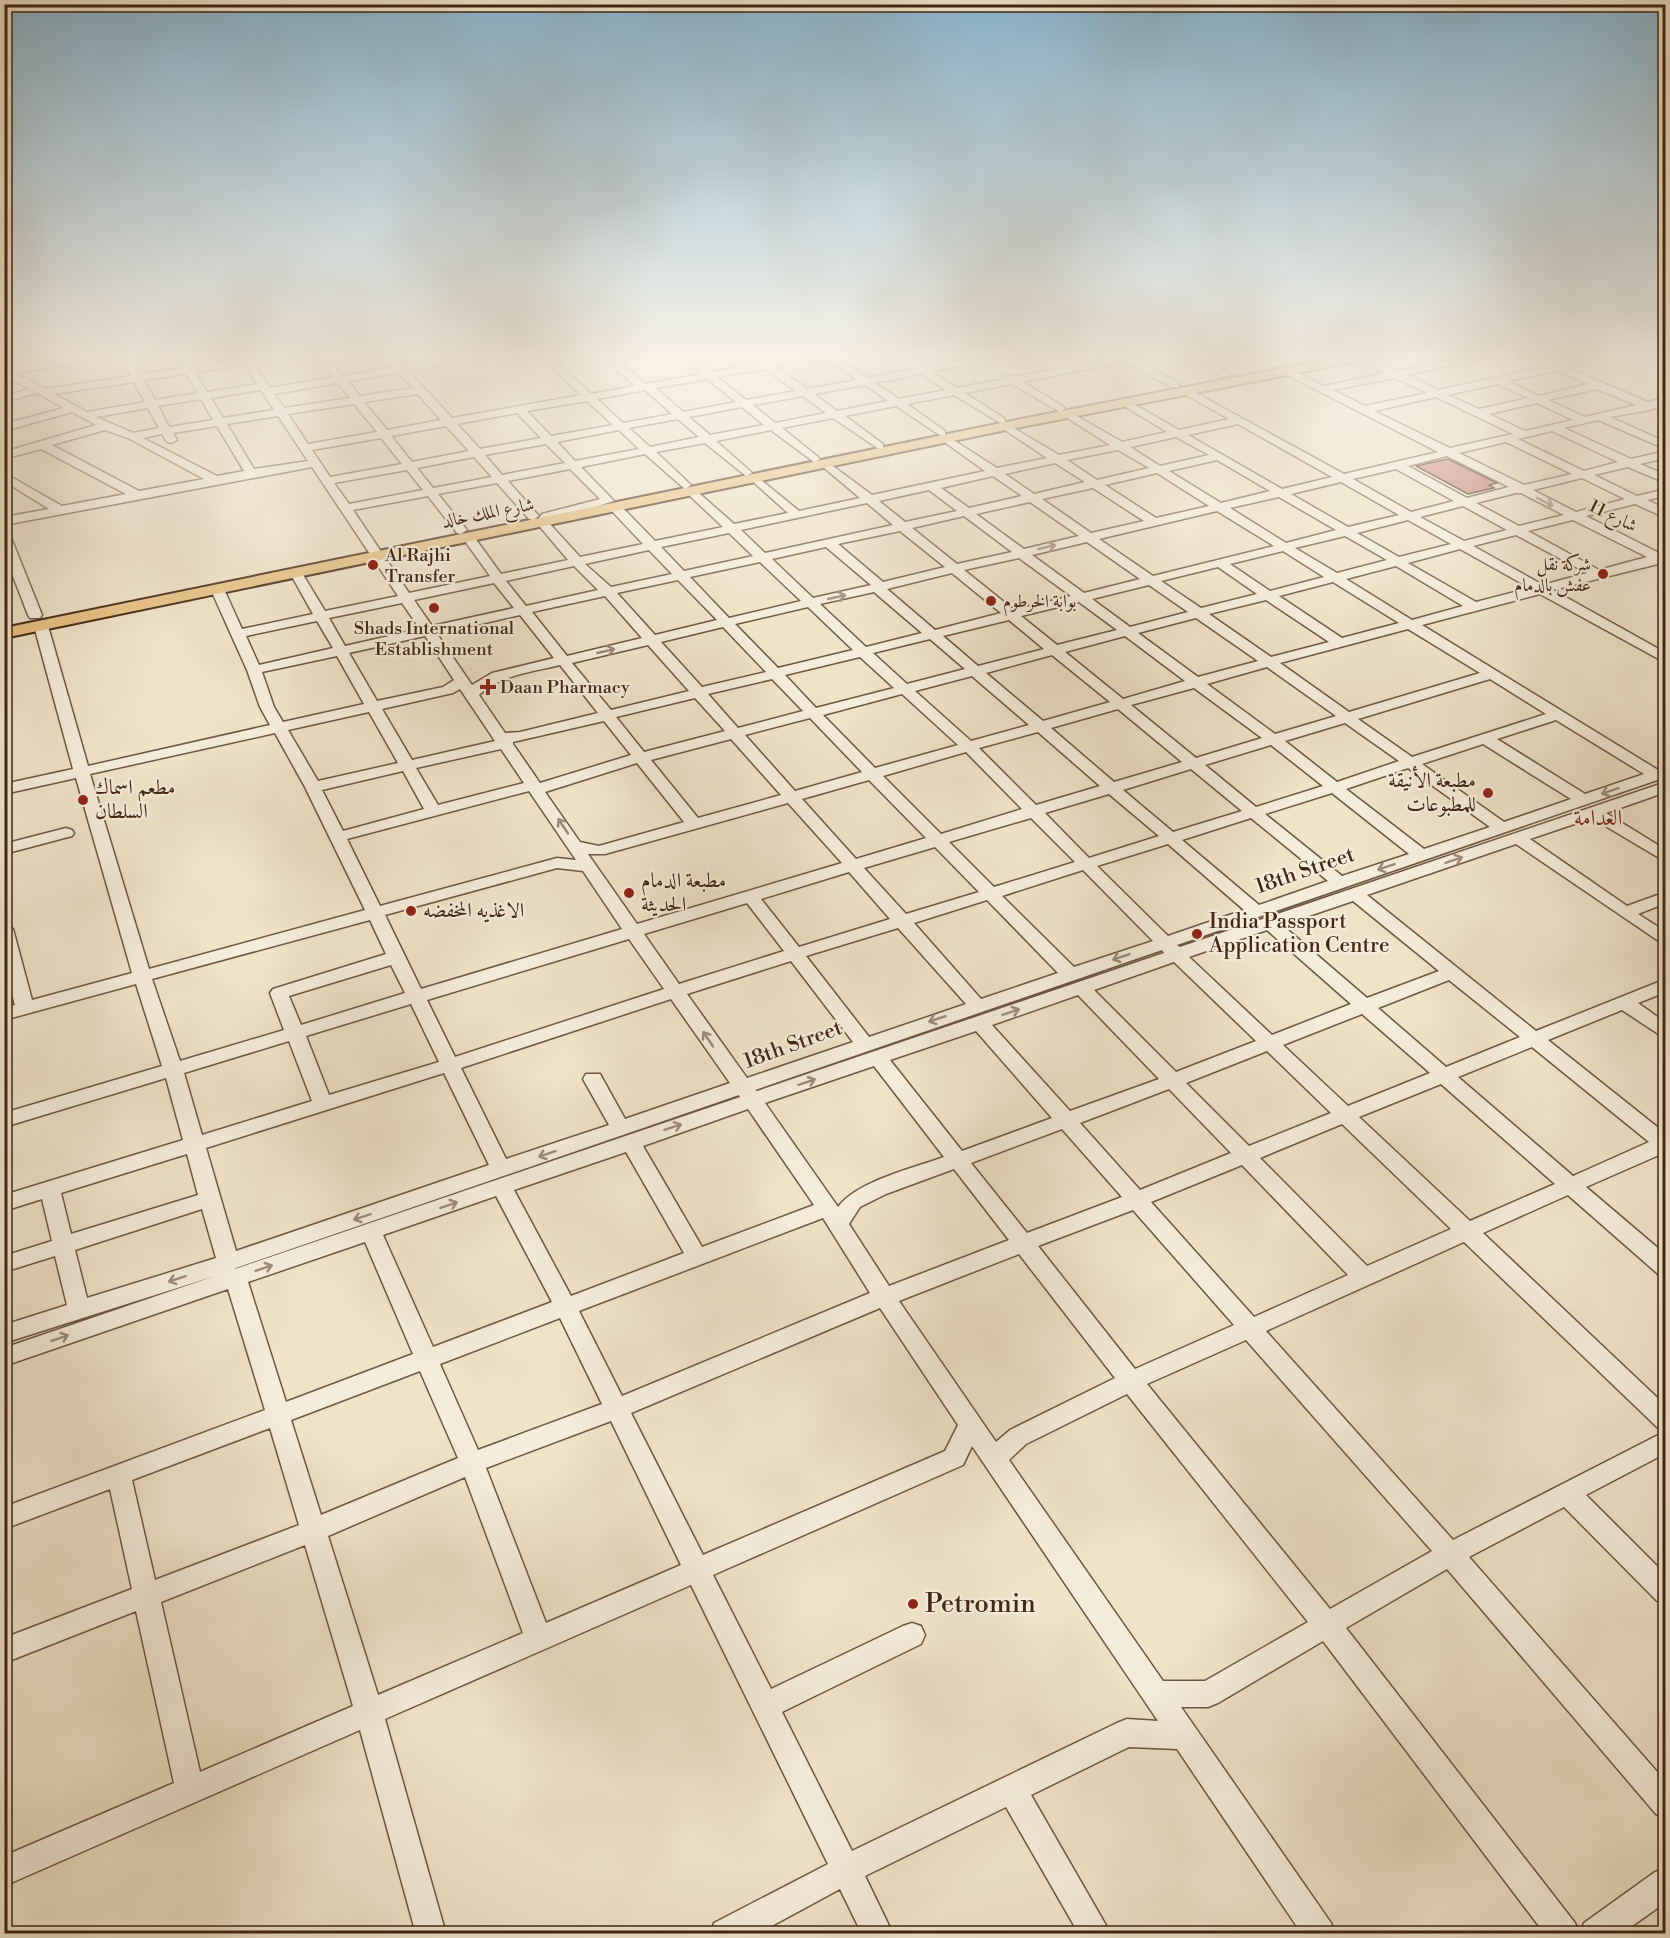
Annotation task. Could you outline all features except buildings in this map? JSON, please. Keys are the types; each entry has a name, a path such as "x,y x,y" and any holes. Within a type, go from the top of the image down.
{"main road":[{"name":"شارع الملك خالد","path":"820,461 883,445"},
{"name":"شارع الملك خالد","path":"4,633 38,621 897,445"},
{"name":"شارع الملك خالد","path":"4,622 38,621 218,590 296,573 375,552"}],"street":[{"path":"4,456 41,445"},
{"path":"44,445 137,495"},
{"path":"150,445 215,480"},
{"path":"174,445 183,463"},
{"path":"235,445 251,473"},
{"name":"18th Street","path":"303,445 675,992 833,1215 884,1297 996,1457 1006,1477 1158,1695 1320,1934"},
{"path":"305,448 319,445"},
{"path":"395,445 639,758 694,824"},
{"path":"470,445 590,577 609,592 788,797 901,921 1064,1119 1450,1554 1665,1804"},
{"path":"327,481 525,445"},
{"path":"554,445 1364,1277"},
{"path":"642,445 903,689 969,747 1170,948 1665,1421"},
{"path":"346,508 669,445"},
{"path":"715,445 797,515"},
{"path":"799,445 957,568 1251,812 1665,1144 1569,1184 1131,1381 1018,1437 996,1457"},
{"path":"958,445 1501,827"},
{"path":"1038,445 1154,522"},
{"path":"237,634 1117,445"},
{"path":"1120,445 1662,778"},
{"path":"1200,445 1473,606"},
{"path":"1281,445 1665,659"},
{"name":"شارع 11","path":"1436,445 1518,489 1663,560"},
{"path":"4,789 467,687 497,676 1441,455 1445,450 1472,445"},
{"path":"1522,445 1665,514"},
{"path":"1591,445 1665,480"},
{"path":"313,787 1152,581 1465,501 1665,454"},
{"path":"254,670 1220,456"},
{"path":"4,521 251,473 315,463"},
{"path":"1397,465 1596,573"},
{"path":"4,476 60,510"},
{"path":"931,486 1195,684 1275,741 1421,855"},
{"path":"337,837 535,787 1195,612 1665,492"},
{"path":"4,535 38,621 142,976 173,1069 209,1199 369,1712 431,1934"},
{"path":"828,542 1113,790 1170,836 1665,1268"},
{"path":"576,846 599,851 1473,606 1596,573 1663,560"},
{"path":"1220,563 1340,643"},
{"path":"296,573 434,812"},
{"path":"218,590 254,670 267,708 313,787 450,1065 502,1178 615,1409 848,1869 878,1934"},
{"path":"4,1120 750,896 1113,790 1492,674"},
{"path":"4,1203 193,1146 1170,836 1336,787 1556,715"},
{"path":"1484,738 1665,857"},
{"path":"4,1357 181,1297 232,1270 1076,980 1347,888 1518,838 1588,806 1662,778"},
{"name":"18th Street","path":"1347,888 1421,855 1501,827 1588,806"},
{"path":"4,849 66,833"},
{"path":"1518,838 1665,941"},
{"path":"4,1014 557,863 590,867"},
{"path":"750,896 1131,1381 1326,1624 1563,1934"},
{"path":"1625,913 1665,897"},
{"path":"4,929 25,1009"},
{"path":"323,1104 293,1034 279,993 396,957"},
{"path":"4,1518 698,1258 833,1215 879,1189 958,1162 1064,1119 1172,1081 1452,972"},
{"path":"4,1651 312,1531 472,1463 615,1409 884,1297 1136,1200 1343,1114 1535,1040 1665,985"},
{"path":"1624,1002 1665,1033"},
{"path":"593,1079 698,1258"},
{"path":"4,1335 79,1310 371,1232 502,1178"},
{"path":"50,1190 79,1310"},
{"path":"4,1264 209,1199"},
{"path":"371,1232 472,1463 538,1638"},
{"path":"4,1871 954,1458 972,1424"},
{"path":"1158,1695 1208,1694 1450,1554 1665,1441"},
{"path":"119,1475 190,1792"},
{"path":"1567,1493 1665,1593"},
{"path":"765,1706 912,1635"},
{"path":"725,1934 848,1869 1127,1732 1186,1736"},
{"path":"1011,1789 1096,1934"},
{"path":"1595,1934 1665,1883"}],"place":[{"name":"Al Rajhi Transfer","path":"373,565"},
{"name":"شركة نقل عفش بالدمام","path":"1603,574"},
{"name":"بوابة الخرطوم","path":"991,601"},
{"name":"Shads International Establishment","path":"434,608"},
{"name":"Daan Pharmacy","path":"488,687"},
{"name":"مطبعة الأنيقة للمطبوعات","path":"1488,793"},
{"name":"مطعم اسماك السلطان","path":"83,800"},
{"name":"مطبعة الدمام الحديثة","path":"629,893"},
{"name":"الاغذيه المخفضه","path":"411,911"},
{"name":"India Passport Application Centre","path":"1197,934"},
{"name":"Petromin","path":"913,1604"}],"district":[{"name":"العدامة","path":"1598,818"}]}
